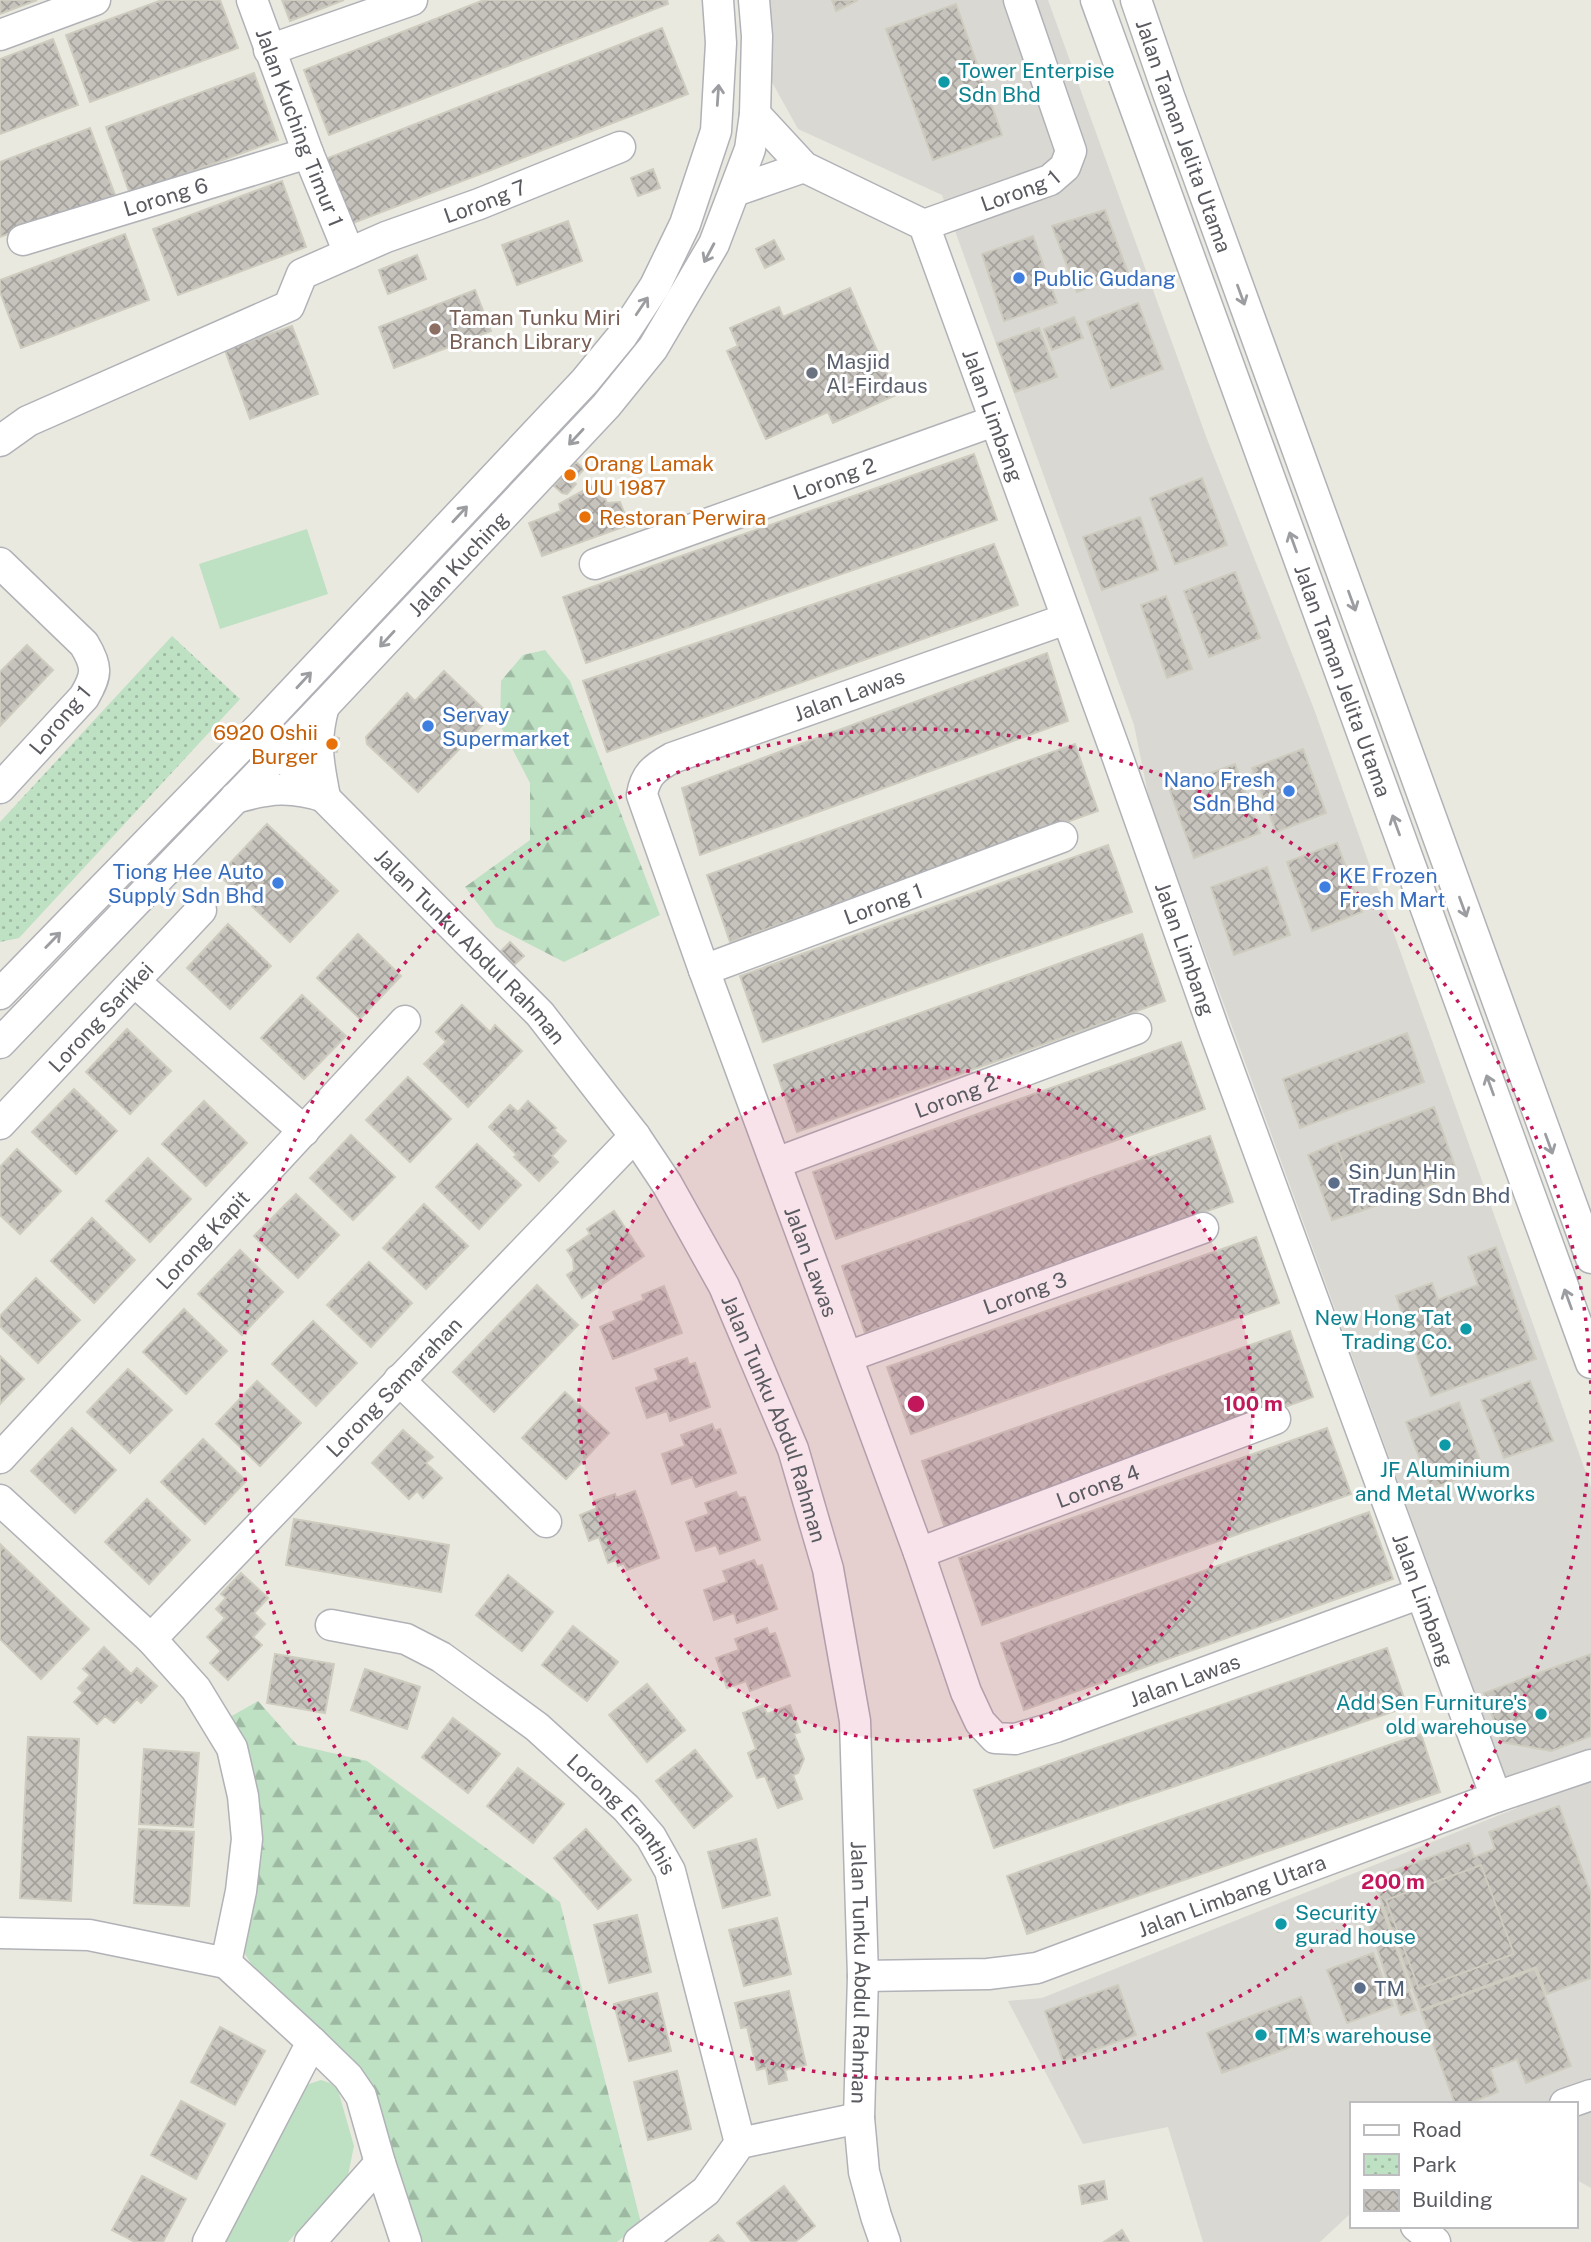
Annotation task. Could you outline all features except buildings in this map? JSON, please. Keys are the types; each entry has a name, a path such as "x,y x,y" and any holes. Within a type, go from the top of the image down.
{"street":[{"path":"0,35 94,0"},
{"name":"Jalan Kuching Timur 1","path":"252,0 308,153 349,253"},
{"path":"269,50 412,0"},
{"name":"Jalan Kuching","path":"2,989 257,730 585,381 622,336 655,286 685,224 716,131 722,43 718,0"},
{"name":"Jalan Kuching","path":"2,1037 29,1013 324,706 606,406 653,348 714,244 750,149 755,114 757,36 754,0"},
{"name":"Lorong 1","path":"923,225 1050,180 1065,167 1071,151 1019,0"},
{"name":"Jalan Taman Jelita Utama","path":"1096,0 1591,1363"},
{"name":"Jalan Taman Jelita Utama","path":"1136,0 1178,123 1591,1258"},
{"path":"755,114 804,167 923,225"},
{"name":"Lorong 7","path":"0,441 28,421 289,306 302,274 620,147"},
{"name":"Lorong 6","path":"23,240 308,153"},
{"path":"735,191 804,167"},
{"name":"Jalan Limbang","path":"923,225 1496,1797"},
{"name":"Lorong 2","path":"595,564 994,421"},
{"name":"Lorong 1","path":"0,563 84,644 93,658 95,668 93,681 84,697 0,788"},
{"name":"Jalan Lawas","path":"1066,619 672,758 654,768 644,780 642,795 704,970 919,1553 971,1702 986,1731 995,1738 1015,1740 1056,1727 1421,1593"},
{"path":"235,798 277,788 300,789 326,797 316,751 317,729 324,706"},
{"name":"Jalan Tunku Abdul Rahman","path":"257,730 540,1014 635,1136 667,1184 724,1286 793,1449 828,1569 855,1721 863,1976 859,2118 864,2172 886,2242"},
{"name":"Lorong 1","path":"704,970 1062,837"},
{"name":"Lorong Sarikei","path":"0,1124 201,910"},
{"path":"135,982 304,1131"},
{"path":"2,989 29,1013"},
{"name":"Lorong Kapit","path":"0,1458 405,1021"},
{"name":"Lorong 2","path":"776,1163 1136,1029"},
{"name":"Lorong Samarahan","path":"151,1639 635,1136"},
{"name":"Lorong 3","path":"847,1357 1203,1228"},
{"path":"399,1380 546,1521"},
{"name":"Lorong 4","path":"919,1553 1275,1419"},
{"path":"0,1500 151,1639 196,1689 232,1748 243,1796 247,1839 241,1891 226,1963"},
{"name":"Lorong Eranthis","path":"331,1625 406,1639 441,1657 537,1727 626,1808 651,1837 670,1871 740,2143"},
{"name":"Jalan Limbang Utara","path":"863,1976 988,1974 1037,1968 1496,1797 1591,1765"},
{"path":"0,1933 89,1935 226,1963 348,2077 360,2096 406,2242"},
{"path":"208,2242 312,2042"},
{"path":"1571,2102 1591,2095"},
{"path":"639,2242 706,2191 740,2143 859,2118"},
{"path":"310,2242 380,2164"},
{"path":"1418,2228 1435,2242"}],"shaded area":[{"path":"767,0 1048,0 1207,439 1314,709 1591,1487 1591,2188 1577,2180 1577,2102 1350,2102 1350,2214 1320,2242 1203,2242 1168,2127 1083,2144 1008,2001 1042,1998 1517,1808 1149,799 1134,725 942,195 798,129 768,75"}],"green space":[{"path":"307,529 328,594 220,629 199,564"},
{"path":"172,636 240,699 19,938 0,942 0,822"},
{"path":"545,650 570,681 660,915 564,962 496,927 465,887 530,840 530,783 500,725 501,681 523,655"},
{"path":"258,1701 297,1745 367,1761 560,1902 641,2223 617,2242 419,2242 370,2083 262,1981 243,1951 259,1859 251,1766 228,1718"},
{"path":"321,2080 338,2090 354,2146 348,2175 288,2242 223,2242 306,2085"}],"place":[{"name":"Tower Enterpise Sdn Bhd","path":"944,82"},
{"name":"Public Gudang","path":"1019,278"},
{"name":"Taman Tunku Miri Branch Library","path":"435,329"},
{"name":"Masjid Al-Firdaus","path":"812,373"},
{"name":"Orang Lamak UU 1987","path":"570,475"},
{"name":"Restoran Perwira","path":"585,517"},
{"name":"Servay Supermarket","path":"428,726"},
{"name":"6920 Oshii Burger","path":"332,744"},
{"name":"Nano Fresh Sdn Bhd","path":"1289,791"},
{"name":"Tiong Hee Auto Supply Sdn Bhd","path":"278,883"},
{"name":"KE Frozen Fresh Mart","path":"1325,887"},
{"name":"Sin Jun Hin Trading Sdn Bhd","path":"1334,1183"},
{"name":"New Hong Tat Trading Co.","path":"1466,1329"},
{"name":"JF Aluminium and Metal Wworks","path":"1445,1445"},
{"name":"Add Sen Furniture's old warehouse","path":"1541,1714"},
{"name":"Security gurad house","path":"1281,1924"},
{"name":"TM","path":"1360,1988"},
{"name":"TM's warehouse","path":"1261,2035"}]}
